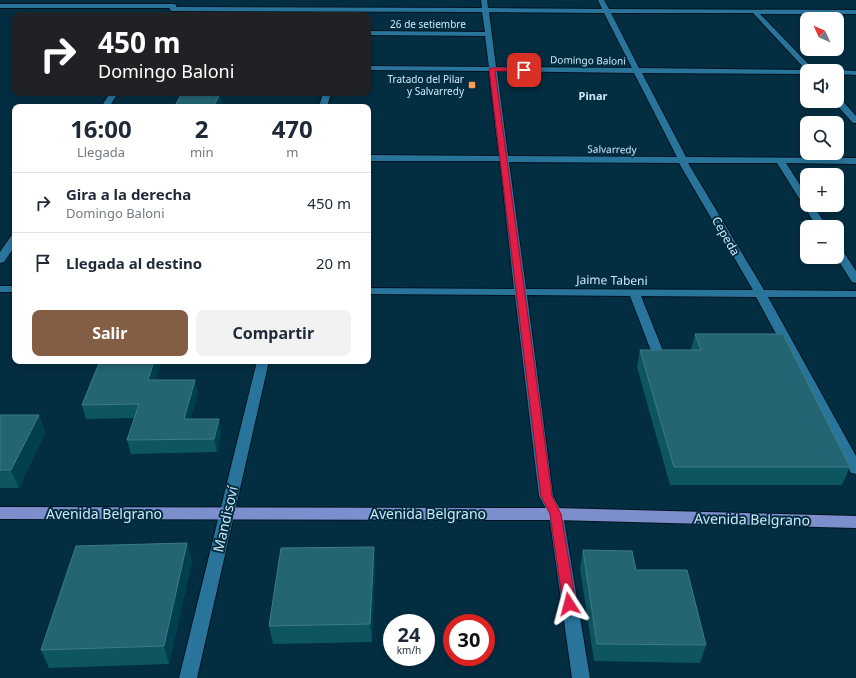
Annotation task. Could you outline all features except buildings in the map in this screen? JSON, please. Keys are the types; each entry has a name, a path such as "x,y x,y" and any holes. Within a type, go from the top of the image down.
{"main road":[{"name":"Avenida Belgrano","path":"0,513 227,512 556,514 856,522"}],"street":[{"path":"484,0 487,34 546,496 556,514 581,678"},
{"name":"Cepeda","path":"601,0 682,161 761,295 856,469"},
{"path":"0,6 348,10 856,12"},
{"path":"755,12 804,64"},
{"name":"26 de setiembre","path":"371,33 487,34"},
{"name":"Domingo Baloni","path":"371,68 800,72"},
{"path":"844,72 856,72"},
{"path":"844,108 856,121"},
{"name":"Salvarredy","path":"371,158 856,161"},
{"path":"780,161 800,192"},
{"path":"0,260 12,242"},
{"path":"844,261 856,280"},
{"path":"0,289 12,290"},
{"name":"Jaime Tabeni","path":"371,291 761,295 856,294"},
{"path":"634,294 659,356"},
{"name":"Mandisoví","path":"188,678 262,364"}],"place":[{"name":"Tratado del Pilar y Salvarredy","path":"472,85"}],"district":[{"name":"Pinar","path":"593,95"}],"route":[{"path":"524,70 492,69 546,496 556,514 569,604"}]}
